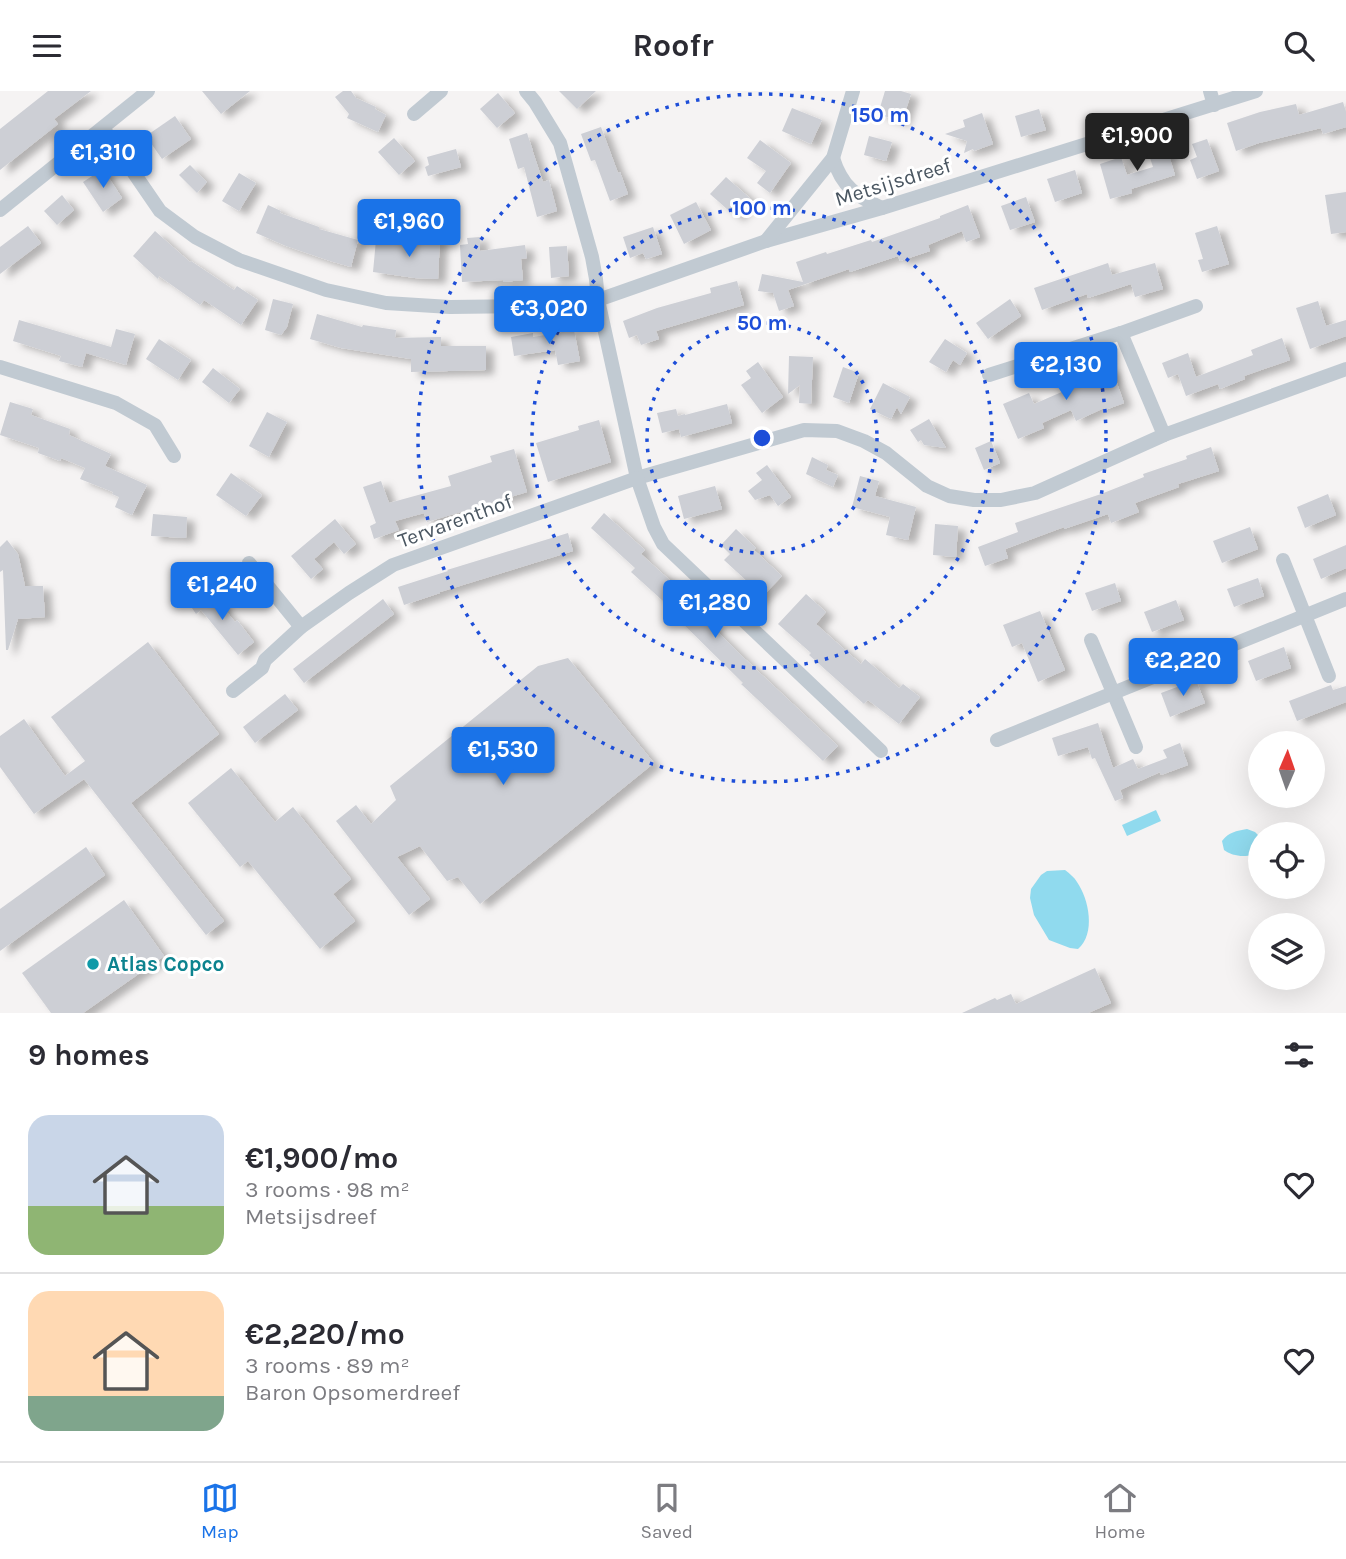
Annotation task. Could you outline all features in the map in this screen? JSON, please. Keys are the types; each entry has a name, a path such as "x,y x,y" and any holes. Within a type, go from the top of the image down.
{"street":[{"path":"0,210 148,91"},
{"path":"414,114 441,91"},
{"path":"526,91 560,143 592,257 598,300 637,478 654,527 663,544 881,751"},
{"path":"766,241 833,158 853,91"},
{"name":"Metsijsdreef","path":"103,128 160,211 195,237 239,260 326,290 386,303 450,307 536,306 598,300 766,241 882,208 1212,98 1256,91"},
{"path":"833,158 846,185 863,199 882,208"},
{"path":"989,375 1196,306"},
{"path":"1121,333 1164,435"},
{"path":"0,367 116,403 155,425 174,456"},
{"name":"Tervarenthof","path":"233,691 262,669 265,660 301,627 393,565 637,478 804,430 837,431 864,440 886,453 927,486 949,496 974,500 1001,499 1035,493 1164,435 1346,369"},
{"path":"1283,561 1329,676"},
{"path":"249,563 301,627"},
{"path":"997,740 1346,599"},
{"path":"1091,640 1136,747"}],"water":[{"path":"1156,810 1161,821 1127,836 1122,825"},
{"path":"1248,829 1248,855 1232,854 1224,850 1222,841 1233,832"},
{"path":"1065,870 1081,889 1089,916 1087,935 1078,949 1049,940 1034,915 1030,898 1031,889 1041,875 1047,871"}],"building":[{"path":"48,91 91,91 54,119 58,124 0,170 0,129"},
{"path":"202,91 250,91 221,114"},
{"path":"343,91 351,91 356,98 386,115 378,132 347,118 349,114 335,97"},
{"path":"559,91 596,91 577,109"},
{"path":"885,91 911,94 902,122 878,114"},
{"path":"498,93 515,113 497,128 480,109"},
{"path":"1343,102 1346,127 1323,134 1321,128 1236,151 1227,123 1296,104 1299,115"},
{"path":"792,108 822,120 811,144 782,131"},
{"path":"1039,109 1046,130 1021,137 1015,116"},
{"path":"982,113 993,144 964,153 967,141 945,134 965,127 963,120"},
{"path":"175,116 191,139 162,159 146,136"},
{"path":"601,127 628,194 610,201 595,160 591,161 581,134"},
{"path":"527,133 543,182 549,180 557,211 537,217 524,167 518,169 509,139"},
{"path":"869,136 892,142 886,161 864,155"},
{"path":"394,138 415,161 399,175 378,152"},
{"path":"1207,139 1219,171 1197,179 1190,160 1197,157 1192,144"},
{"path":"760,140 791,163 770,193 757,183 766,171 747,158"},
{"path":"1165,143 1175,175 1131,189 1132,193 1110,199 1100,164 1121,157 1127,175 1153,167 1147,149"},
{"path":"456,149 461,167 428,176 425,167 429,165 427,157"},
{"path":"190,165 207,182 197,193 179,175"},
{"path":"103,169 122,198 103,212 83,182"},
{"path":"1075,170 1082,193 1055,202 1047,179"},
{"path":"239,173 256,183 239,211 222,201"},
{"path":"726,177 752,200 736,217 710,194"},
{"path":"1346,192 1346,232 1331,234 1325,195"},
{"path":"62,195 74,210 57,225 44,211"},
{"path":"1026,197 1035,222 1010,230 1001,206"},
{"path":"696,202 711,230 684,244 670,215"},
{"path":"268,205 281,211 280,213 319,229 358,240 351,267 286,246 256,233"},
{"path":"968,205 980,237 966,242 962,231 928,245 930,251 900,261 898,256 850,272 849,269 788,290 794,306 779,311 773,293 758,291 762,274 803,282 796,262 871,240 872,242"},
{"path":"28,226 41,243 0,274 0,247"},
{"path":"1217,226 1229,264 1202,272 1198,260 1203,259 1195,233"},
{"path":"653,227 662,254 646,259 643,253 630,258 623,237"},
{"path":"155,231 190,262 234,290 237,286 258,300 241,325 204,300 200,305 159,276 158,279 133,256"},
{"path":"417,237 440,238 438,279 373,272 376,240 417,246"},
{"path":"480,237 480,251 525,245 527,258 521,259 523,280 462,282 460,245 468,244 467,238"},
{"path":"567,246 569,276 551,278 549,247"},
{"path":"1108,263 1112,275 1155,263 1163,289 1135,297 1131,284 1088,298 1087,294 1042,310 1034,288"},
{"path":"737,281 744,305 656,331 659,339 641,345 637,335 629,338 623,321 711,293 710,288"},
{"path":"273,299 293,304 287,327 281,335 265,330"},
{"path":"1010,299 1021,316 988,339 976,323"},
{"path":"1318,301 1326,326 1346,320 1346,336 1310,349 1296,308"},
{"path":"317,314 362,327 396,330 395,338 441,337 441,346 486,346 486,370 411,372 411,359 341,348 310,339"},
{"path":"19,320 111,347 116,329 135,334 126,365 86,353 82,367 59,361 61,356 13,341"},
{"path":"574,330 580,361 558,365 555,350 514,356 511,337 533,333 533,337"},
{"path":"1282,338 1290,360 1244,376 1245,379 1220,389 1218,384 1186,396 1178,374 1168,378 1162,363 1188,353 1196,377 1253,355 1251,350"},
{"path":"159,339 191,360 178,380 146,359"},
{"path":"945,339 967,353 960,365 953,360 946,372 929,362"},
{"path":"789,356 813,357 811,404 799,403 800,385 788,394"},
{"path":"758,362 783,397 762,413 741,385 751,378 746,371"},
{"path":"1111,366 1124,403 1105,410 1104,408 1076,421 1071,410 1042,423 1044,428 1018,439 1003,404 1029,393 1034,404 1064,391 1061,384"},
{"path":"843,367 859,373 849,403 833,397"},
{"path":"213,368 240,389 229,403 202,382"},
{"path":"883,383 910,397 901,414 897,407 891,419 870,409"},
{"path":"10,402 33,409 31,415 70,429 69,435 111,454 105,466 147,485 132,515 115,507 119,497 112,494 113,492 80,479 85,468 61,458 60,461 38,453 39,448 0,435"},
{"path":"727,404 732,423 681,437 679,429 662,433 657,413 676,409 678,416"},
{"path":"267,412 287,422 269,457 249,446"},
{"path":"929,419 946,448 924,445 921,440 918,442 910,430"},
{"path":"599,420 611,462 548,482 536,443 579,430 578,426"},
{"path":"991,441 1000,463 984,470 975,448"},
{"path":"1211,447 1219,471 1178,484 1179,487 1135,503 1139,512 1111,523 1108,514 1005,549 1008,558 985,566 978,547 1018,532 1015,523 1101,494"},
{"path":"514,449 527,492 427,522 424,513 395,521 399,530 374,539 370,526 376,523 363,487 381,481 389,503 451,486 448,476 492,462 490,456"},
{"path":"812,457 828,465 826,470 838,475 833,487 806,474"},
{"path":"767,465 791,497 778,506 770,495 755,500 748,491 762,480 756,473"},
{"path":"231,473 262,495 246,516 216,495"},
{"path":"860,476 879,481 875,496 916,507 908,540 886,535 890,517 852,507"},
{"path":"715,486 722,509 684,519 678,496"},
{"path":"1328,494 1336,515 1305,528 1297,507"},
{"path":"604,513 645,550 641,554 673,583 671,585 744,658 838,746 823,761 741,684 743,683 671,612 673,610 631,572 635,568 591,528"},
{"path":"153,514 187,517 186,538 151,536"},
{"path":"335,519 356,544 344,554 334,542 314,559 323,569 311,579 291,556"},
{"path":"935,524 958,526 956,557 933,555"},
{"path":"1250,527 1258,549 1222,563 1213,541"},
{"path":"736,529 782,576 756,603 742,590 749,583 724,560 730,554 721,545"},
{"path":"568,533 573,551 404,605 398,587"},
{"path":"7,540 18,554 25,586 43,586 45,617 18,619 6,650 0,547"},
{"path":"1346,545 1346,568 1321,579 1313,559"},
{"path":"1258,578 1264,596 1234,607 1227,589"},
{"path":"1115,583 1121,601 1092,611 1085,593"},
{"path":"202,591 212,603 216,599 254,642 238,655 201,610 196,614 188,602"},
{"path":"806,594 826,612 816,624 861,664 865,659 899,688 903,684 920,697 899,724 868,700 864,704 778,624"},
{"path":"383,599 394,614 304,683 293,669"},
{"path":"1176,600 1184,620 1152,632 1144,612"},
{"path":"1040,611 1065,670 1038,682 1022,643 1012,647 1003,625"},
{"path":"148,642 219,734 131,803 224,921 206,935 84,779 34,814 0,767 0,736 24,719 65,776 85,761 51,717"},
{"path":"1284,647 1291,668 1256,681 1248,661"},
{"path":"568,658 654,763 480,904 458,877 447,881 420,846 397,857 430,899 409,915 336,821 356,805 371,824 396,800 390,786 538,666"},
{"path":"1196,680 1205,703 1170,717 1161,693"},
{"path":"1331,685 1333,690 1346,686 1346,702 1297,721 1289,701"},
{"path":"285,694 298,710 255,743 243,727"},
{"path":"1098,723 1113,768 1133,759 1138,769 1167,758 1163,750 1180,743 1188,765 1161,775 1160,772 1120,790 1123,798 1115,801 1088,747 1058,756 1052,738"},
{"path":"231,768 275,822 293,807 351,879 333,894 355,921 320,949 248,861 240,867 188,803"},
{"path":"86,847 105,875 0,951 0,909"},
{"name":"Atlas Copco","path":"124,900 164,956 83,1013 51,1013 22,973"},
{"path":"1095,968 1111,1003 1088,1013 962,1013 1011,994 1016,1004"}],"place":[{"name":"Atlas Copco","path":"93,964"}]}
